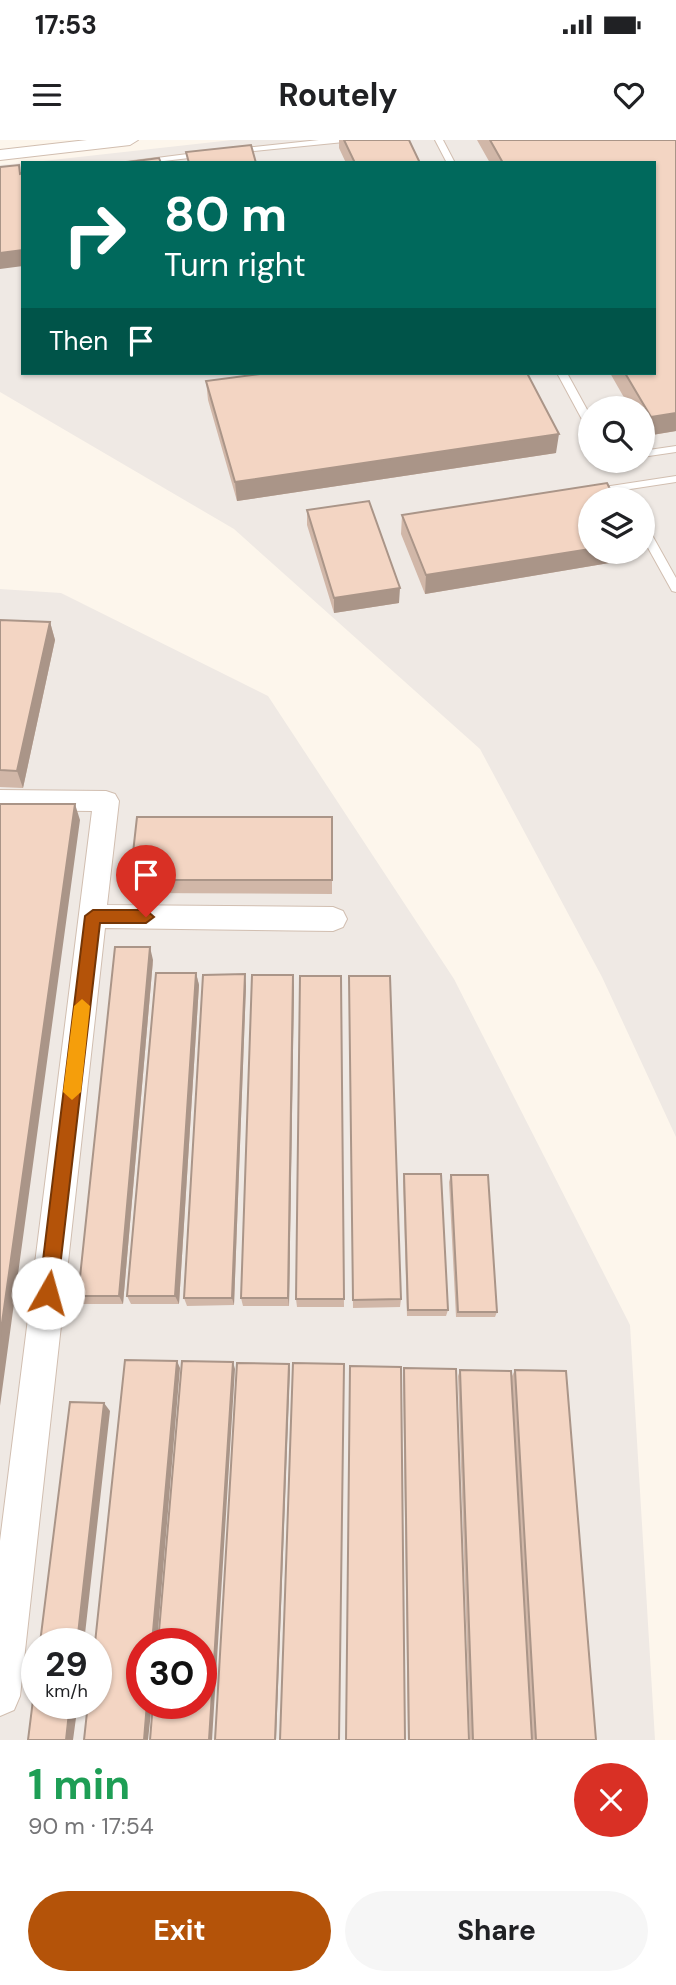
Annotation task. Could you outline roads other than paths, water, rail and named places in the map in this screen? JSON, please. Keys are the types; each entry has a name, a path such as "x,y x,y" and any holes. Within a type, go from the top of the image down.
{"street":[{"path":"0,155 130,140"},
{"path":"0,800 106,801 0,1696"},
{"path":"93,916 333,919"}],"lane":[{"path":"141,161 344,140"},
{"path":"439,140 450,161"},
{"path":"563,375 578,403"},
{"path":"655,452 676,449"},
{"path":"621,487 676,479"},
{"path":"655,550 676,588"}]}
